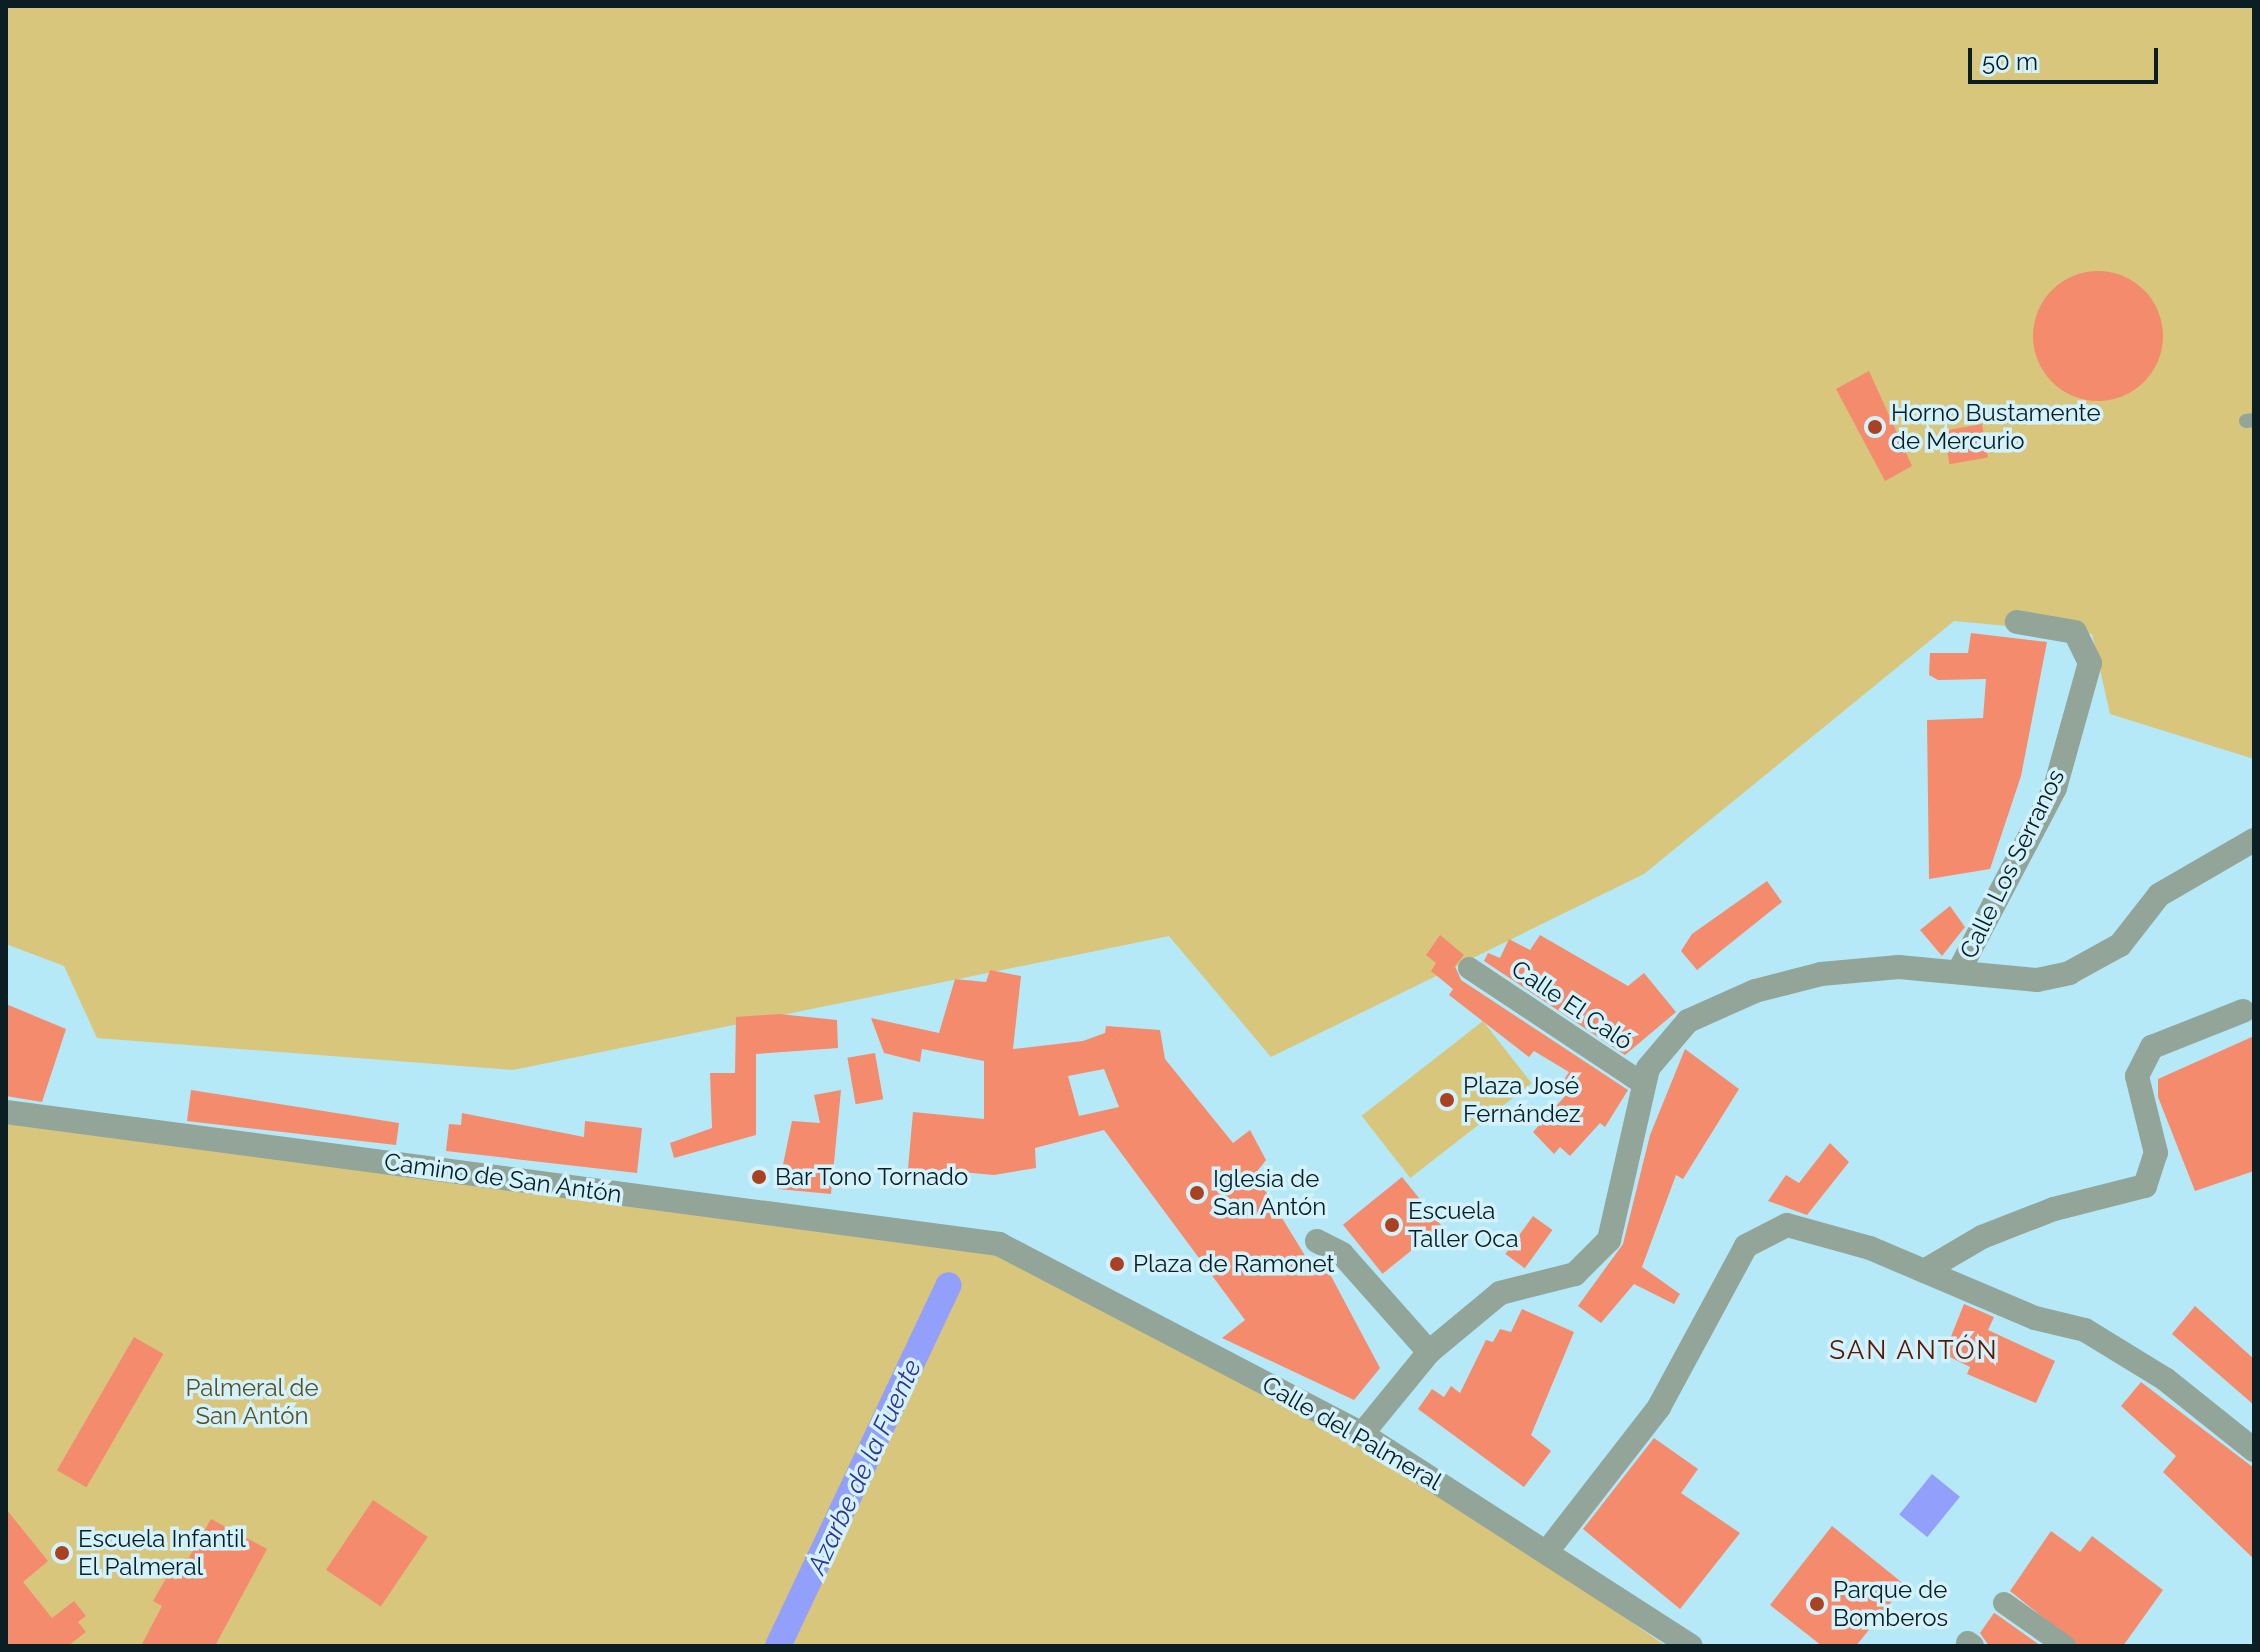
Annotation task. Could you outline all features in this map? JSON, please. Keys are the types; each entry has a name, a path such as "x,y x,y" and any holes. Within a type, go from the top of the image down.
{"street":[{"name":"Calle Los Serranos","path":"1960,969 2055,788 2090,663 2075,632 2017,622"},
{"name":"Calle Los Serranos","path":"1362,1434 1429,1352 1500,1293 1575,1274 1609,1240 1645,1085 1661,1046 1688,1021 1755,991 1859,969 1960,969 2037,980 2102,958 2159,895 2254,840"},
{"name":"Calle El Caló","path":"1469,968 1645,1085"},
{"path":"1924,1271 2040,1215 2145,1186 2156,1153 2137,1076 2152,1047 2243,1011"},
{"name":"Camino de San Antón","path":"6,1112 999,1244"},
{"path":"1549,1549 1659,1407 1746,1246 1787,1225 1924,1271 2035,1318 2085,1330 2165,1379 2254,1450"},
{"path":"1317,1241 1342,1254 1429,1352"},
{"name":"Calle del Palmeral","path":"999,1244 1362,1434 1549,1549 1691,1646"},
{"path":"2004,1603 2065,1646"}],"green space":[{"path":"6,6 2254,6 2254,759 2110,714 2092,634 1954,621 1644,874 1271,1057 1169,936 513,1070 97,1038 64,966 6,944"},
{"name":"Plaza José Fernández","path":"1483,1021 1532,1083 1410,1178 1362,1116"},
{"name":"Palmeral de San Antón","path":"6,1123 992,1249 1444,1492 1666,1646 6,1646"}],"water":[{"path":"1932,1474 1960,1497 1927,1537 1899,1514"}],"building":[{"path":"2098,271 2123,276 2144,290 2158,311 2163,336 2158,361 2144,382 2123,396 2098,401 2073,396 2052,382 2038,361 2033,336 2038,311 2052,290 2073,276"},
{"name":"Horno Bustamente de Mercurio","path":"1869,371 1912,466 1885,481 1836,389"},
{"path":"1982,424 1988,457 1949,464 1944,431"},
{"path":"1971,633 2047,642 2021,776 1990,869 1929,879 1927,720 1983,718 1986,679 1938,680 1929,675 1930,653 1968,653"},
{"path":"1767,881 1782,902 1697,970 1681,951 1692,934"},
{"path":"1950,906 1965,927 1942,956 1920,930"},
{"path":"1440,935 1464,955 1455,966 1461,980 1628,1090 1605,1127 1600,1123 1570,1156 1560,1147 1554,1154 1533,1132 1575,1085 1564,1080 1569,1072 1534,1051 1529,1057 1449,995 1453,989 1431,971 1436,963 1426,955"},
{"path":"1540,935 1628,986 1644,973 1676,1012 1625,1055 1484,961 1488,953 1500,958 1509,939 1530,950"},
{"path":"990,970 1021,976 1013,1049 1083,1041 1105,1033 1106,1026 1160,1030 1165,1059 1233,1143 1250,1130 1266,1160 1255,1174 1312,1267 1323,1261 1380,1368 1354,1400 1222,1338 1245,1320 1104,1130 1035,1148 1036,1168 994,1175 939,1170 938,1182 907,1180 913,1112 984,1119 984,1061 922,1049 920,1062 884,1053 871,1018 939,1033 955,979 986,982","holes":["1104,1069 1119,1107 1079,1116 1068,1076"]},
{"path":"6,1004 66,1029 42,1102 6,1096"},
{"path":"779,1014 837,1020 838,1048 756,1054 756,1135 674,1158 670,1143 712,1128 710,1073 735,1073 736,1017"},
{"path":"2254,1036 2254,1171 2195,1191 2158,1097 2158,1079"},
{"path":"1685,1049 1739,1089 1683,1179 1676,1175 1642,1267 1680,1294 1674,1304 1634,1284 1601,1323 1578,1306 1623,1244 1650,1135"},
{"path":"875,1053 883,1099 856,1104 847,1058"},
{"path":"191,1090 399,1123 396,1145 187,1121"},
{"path":"841,1090 831,1194 778,1189 792,1121 820,1123 814,1095"},
{"path":"462,1113 584,1137 585,1121 642,1128 637,1173 446,1151 449,1124 461,1125"},
{"path":"1830,1143 1849,1162 1807,1215 1768,1201 1786,1175 1799,1183"},
{"name":"Escuela Taller Oca","path":"1402,1177 1442,1226 1383,1274 1343,1225"},
{"path":"1533,1216 1552,1230 1525,1268 1505,1254"},
{"path":"1964,1304 1994,1317 1988,1330 2055,1361 2036,1403 1967,1374 1970,1367 1944,1354"},
{"path":"2195,1306 2254,1359 2254,1405 2172,1334"},
{"path":"1522,1309 1574,1332 1531,1435 1551,1451 1524,1487 1418,1409 1432,1389 1444,1397 1451,1386 1460,1393 1486,1340 1493,1342 1500,1329 1511,1332"},
{"path":"134,1337 163,1354 86,1487 57,1470"},
{"path":"2141,1382 2254,1468 2254,1559 2163,1472 2176,1456 2121,1406"},
{"path":"1654,1438 1698,1469 1681,1493 1740,1533 1680,1609 1583,1529"},
{"path":"373,1500 428,1537 381,1607 326,1570"},
{"path":"6,1509 48,1561 23,1582 52,1618 74,1601 86,1616 78,1622 86,1632 68,1646 6,1646"},
{"path":"211,1519 267,1549 215,1646 141,1646 162,1606 153,1601 168,1575 176,1580"},
{"path":"1832,1526 1905,1585 1856,1646 1822,1646 1770,1605"},
{"path":"2051,1531 2080,1552 2092,1536 2163,1590 2123,1646 2079,1646 2010,1591"},
{"path":"1994,1613 2041,1646 1989,1646 1980,1633"}],"waterway":[{"name":"Azarbe de la Fuente","path":"778,1646 949,1285"}],"place":[{"name":"Horno Bustamente de Mercurio","path":"1875,427"},
{"name":"Plaza José Fernández","path":"1447,1100"},
{"name":"Bar Tono Tornado","path":"759,1177"},
{"name":"Iglesia de San Antón","path":"1197,1193"},
{"name":"Escuela Taller Oca","path":"1392,1225"},
{"name":"Plaza de Ramonet","path":"1117,1264"},
{"name":"Escuela Infantil El Palmeral","path":"62,1553"},
{"name":"Parque de Bomberos","path":"1817,1604"}],"district":[{"name":"SAN ANTÓN","path":"1914,1351"}]}
